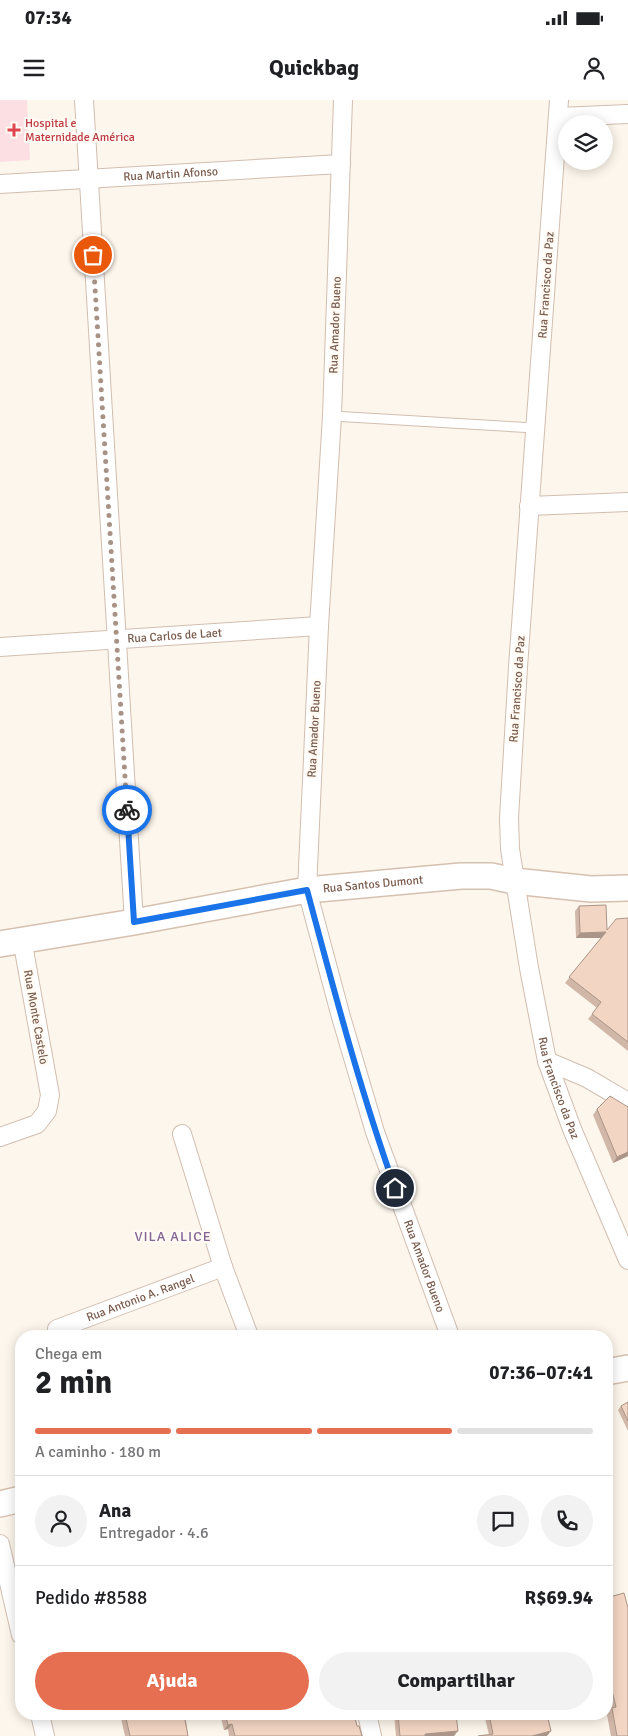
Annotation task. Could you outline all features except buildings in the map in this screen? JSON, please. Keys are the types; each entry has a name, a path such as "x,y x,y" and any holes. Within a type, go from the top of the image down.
{"street":[{"path":"84,100 134,922"},
{"name":"Rua Amador Bueno","path":"343,100 332,416 319,626 307,890 375,1132 448,1330"},
{"path":"559,109 628,114"},
{"name":"Rua Francisco da Paz","path":"559,109 529,506 509,818 510,849 514,881 548,1061 572,1129 628,1260"},
{"name":"Rua Martin Afonso","path":"0,184 341,164"},
{"path":"529,506 628,502"},
{"name":"Rua Carlos de Laet","path":"0,647 319,626"},
{"name":"Rua Santos Dumont","path":"11,941 134,922 307,890 461,876 491,876 514,881 590,889 628,888"},
{"name":"Rua Monte Castelo","path":"0,1137 37,1124 47,1111 50,1095 11,941"},
{"path":"548,1061 587,1078 628,1102"},
{"path":"182,1134 223,1268 247,1330"},
{"name":"Rua Antonio A. Rangel","path":"57,1329 223,1268"},
{"path":"613,1371 628,1368"},
{"path":"0,1504 15,1500"},
{"path":"0,1544 15,1609"},
{"path":"41,1720 45,1736"},
{"path":"368,1720 372,1736"}],"lane":[{"path":"332,416 536,428"}],"shaded area":[{"name":"Hospital e Maternidade América","path":"0,100 27,100 30,160 0,162"}],"way so far":[{"path":"93,255 127,810"}],"place":[{"name":"Hospital e Maternidade América","path":"14,130"}],"district":[{"name":"VILA ALICE","path":"173,1236"}],"route":[{"path":"127,810 134,922 307,890 375,1132 395,1188"}]}
